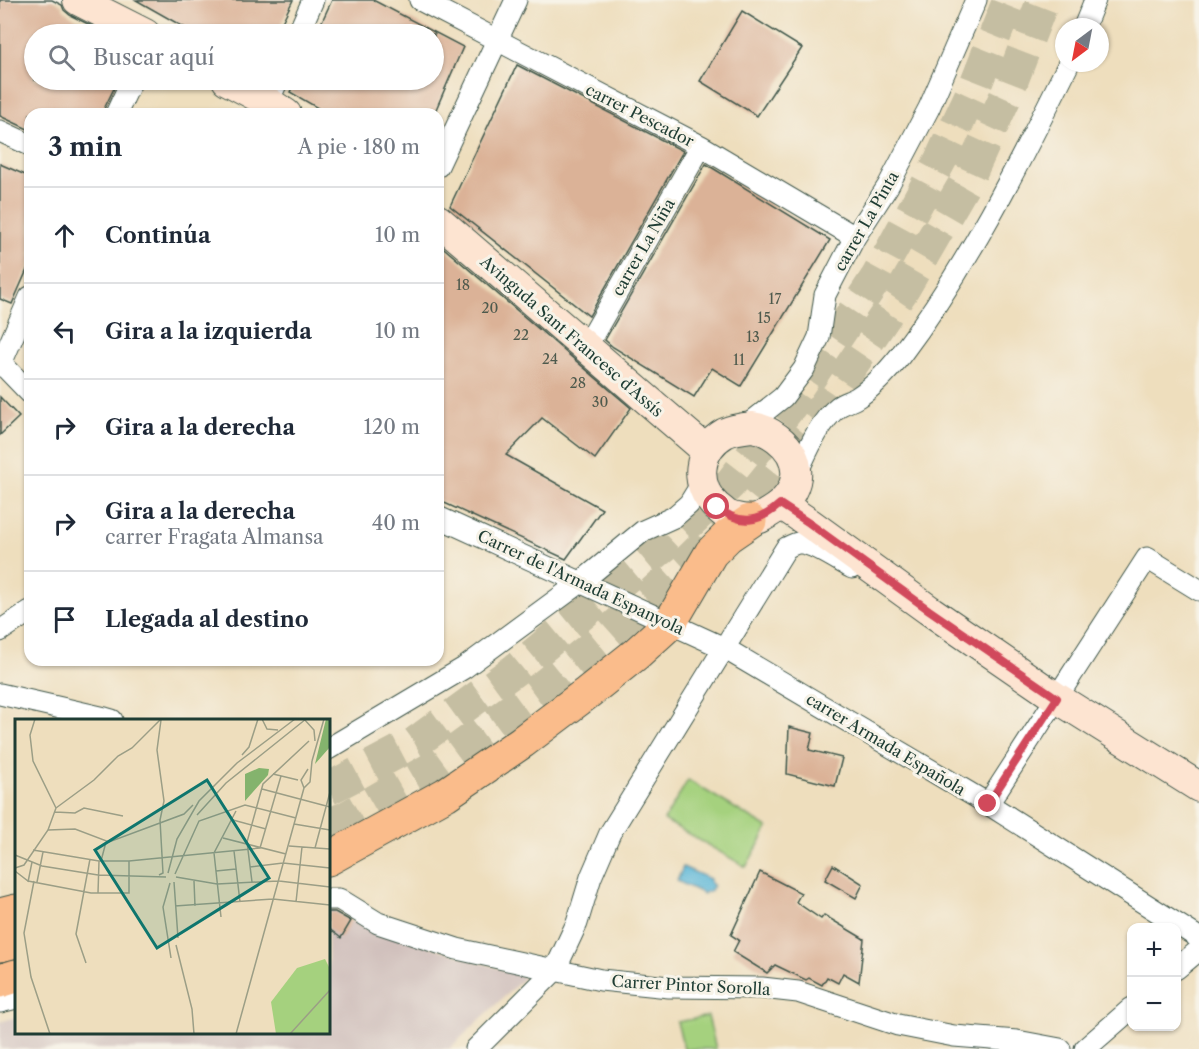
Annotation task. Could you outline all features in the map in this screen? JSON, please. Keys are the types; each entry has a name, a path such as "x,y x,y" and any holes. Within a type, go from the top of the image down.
{"highway":[{"path":"330,858 447,794 522,742 636,654 670,623 711,553 728,536 750,521"},
{"path":"0,915 15,911"},
{"path":"0,945 15,941"},
{"path":"0,981 15,976"}],"main road":[{"path":"78,0 125,24"},
{"path":"248,90 273,102"},
{"name":"Avinguda Sant Francesc d’Assís","path":"444,225 707,451"},
{"path":"760,428 784,443 795,460 797,473 791,492 780,504 761,518 750,521 727,515 711,501 702,483 701,468 707,451 725,433 736,429 760,428"},
{"path":"780,504 1057,698 1199,787"}],"street":[{"path":"303,24 314,0"},
{"name":"carrer Pescador","path":"420,0 701,147 855,237"},
{"path":"444,153 516,0"},
{"name":"carrer La Pinta","path":"744,428 783,398 804,369 819,337 825,295 855,237 888,186 929,108 976,0"},
{"path":"1088,18 1095,0"},
{"path":"797,473 822,425 838,407 859,396 883,377 949,285 999,199 1064,72"},
{"path":"119,108 127,90"},
{"path":"0,131 24,142"},
{"name":"carrer La Niña","path":"586,348 701,147"},
{"path":"24,309 0,364 24,387"},
{"path":"784,443 822,425"},
{"path":"330,748 464,668 581,582 643,531 674,517 690,504 702,483"},
{"name":"Carrer de l'Armada Espanyola","path":"444,520 724,648"},
{"path":"476,1049 555,970 577,923 591,877 610,833 786,548 800,542 810,545 929,610"},
{"path":"988,804 1146,558 1199,590"},
{"path":"0,631 24,615"},
{"name":"carrer Armada Española","path":"724,648 988,804 1199,938"},
{"path":"0,694 108,719"},
{"name":"Carrer Pintor Sorolla","path":"330,899 339,899 378,923 457,950 602,980 669,987 762,988 798,993 898,1025 954,1036 1017,1041 1060,1049"},
{"path":"1181,965 1199,950"},
{"path":"0,1002 15,998"},
{"path":"1085,1049 1127,1012"}],"shaded area":[{"path":"333,908 351,921 525,977 449,1049 0,1049 0,1022 15,1017 15,1034 330,1034 330,910"}],"green space":[{"path":"688,780 768,828 746,867 664,820"},
{"path":"708,1016 716,1049 684,1049 677,1022"}],"water":[{"path":"683,867 710,879 713,885 710,891 704,894 677,881"}],"building":[{"path":"0,0 52,0 62,5 70,15 88,24 24,24 24,90 113,90 104,108 24,108 24,127 0,116"},
{"path":"136,0 293,0 281,24 178,24"},
{"path":"332,0 373,0 419,24 321,24"},
{"path":"742,11 802,48 757,116 700,81"},
{"path":"444,37 463,47 437,108 318,108 290,92 291,90 444,90"},
{"path":"517,65 683,151 589,316 450,206"},
{"path":"0,164 24,174 24,277 12,304 0,299"},
{"path":"706,164 830,240 741,386 712,368 694,397 605,340"},
{"path":"444,248 631,408 595,459 542,418 506,455 602,509 566,559 444,503"},
{"path":"0,397 19,417 0,435"},
{"path":"789,727 813,733 809,750 842,758 835,786 787,774"},
{"path":"833,865 863,884 856,898 825,880"},
{"path":"760,872 801,893 796,902 821,919 824,915 864,939 859,982 843,973 838,983 827,977 822,985 775,965 767,973 733,952 739,940 731,935"},
{"path":"330,912 335,912 351,921 341,938 330,930"}],"tunnel":[{"path":"330,788 415,743 516,669 670,541 730,484 795,400 877,277 941,159 975,86 1009,0"},
{"path":"330,824 345,818 434,767 537,691 599,641 687,562 746,504 820,412 904,288 970,174 1008,91 1043,0"}],"route":[{"path":"717,507 727,515 750,521 761,518 780,504 1057,698 988,804"}]}
